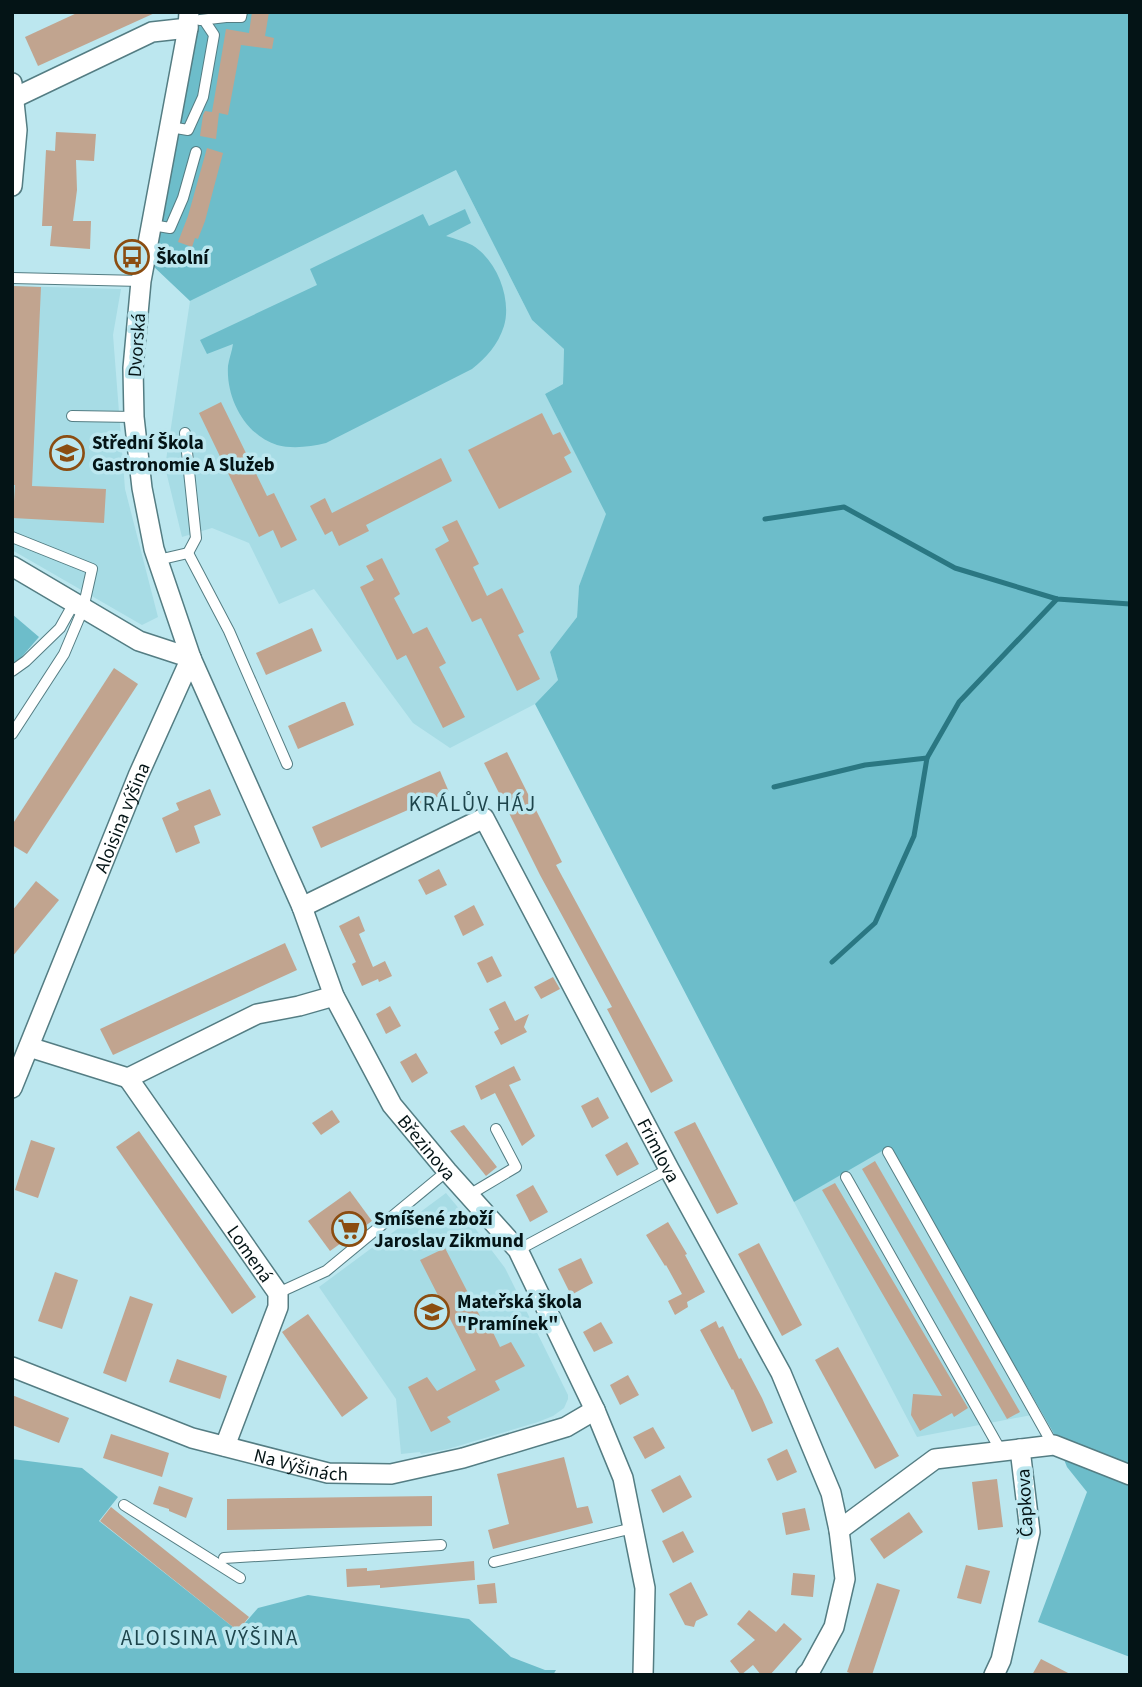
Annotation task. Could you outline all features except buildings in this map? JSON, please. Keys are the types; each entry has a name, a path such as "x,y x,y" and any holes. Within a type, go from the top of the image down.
{"street":[{"path":"12,186 17,130 13,90 152,32 192,20"},
{"name":"Dvorská","path":"191,657 154,549 142,488 134,417 133,368 141,281 192,20"},
{"path":"12,566 139,641 191,657"},
{"name":"Březinova","path":"191,657 302,907 334,996 392,1105 517,1250 595,1410 623,1478 645,1588 643,1675"},
{"name":"Aloisina výšina","path":"12,1088 138,776 191,657"},
{"name":"Frimlova","path":"302,907 484,818 669,1169 781,1373 831,1493 845,1579 834,1627 811,1673"},
{"path":"29,1047 128,1078 257,1014 334,996"},
{"name":"Lomená","path":"128,1078 278,1293 278,1307 225,1446"},
{"name":"Na Výšinách","path":"12,1367 192,1438 328,1473 391,1474 463,1458 566,1427 595,1410"},
{"path":"1011,1450 1054,1445 1130,1475"},
{"name":"Čapkova","path":"839,1530 935,1459 1011,1450 1030,1532 1001,1660 994,1675"}],"lane":[{"path":"192,20 242,17 242,12"},
{"path":"170,127 188,130 203,97 214,35 192,20"},
{"path":"152,225 170,228 183,198 196,152"},
{"path":"12,278 141,281"},
{"path":"72,416 134,417"},
{"path":"158,560 188,553 196,538 185,433"},
{"path":"12,537 92,569 64,654 12,734"},
{"path":"188,553 229,631 287,764"},
{"path":"12,671 60,628 78,606"},
{"path":"469,1195 516,1167 496,1129"},
{"path":"888,1152 1054,1445"},
{"path":"517,1250 669,1169"},
{"path":"278,1293 326,1271 447,1171"},
{"path":"846,1177 1011,1450"},
{"path":"124,1505 240,1578"},
{"path":"494,1562 633,1528"},
{"path":"224,1558 441,1545"}],"shaded area":[{"path":"198,12 1130,12 1130,1657 1038,1622 1087,1492 1067,1467 1053,1432 889,1147 794,1202 535,704 558,680 550,652 577,617 579,586 606,514 545,394 563,384 564,349 532,320 456,170 190,301 152,265"},
{"path":"456,170 532,320 564,349 563,384 545,394 607,514 579,586 577,617 550,652 558,680 535,704 450,748 413,723 314,589 279,604 249,543 212,528 182,537 165,467 190,301"},
{"path":"465,209 471,223 446,236 472,245 489,260 500,281 506,304 504,326 487,356 472,369 326,443 301,447 283,446 256,433 240,414 230,390 228,366 233,344 207,354 200,340 317,285 310,269 423,214 429,226"},
{"name":"Střední Škola Gastronomie A Služeb","path":"12,286 121,289 113,335 125,489 158,617 142,625 12,550"},
{"path":"12,614 39,637 12,668"},
{"path":"889,1146 1042,1413 917,1437 794,1202"},
{"name":"Mateřská škola \"Pramínek\"","path":"446,1193 505,1268 568,1399 564,1408 538,1422 448,1449 421,1454 401,1454 396,1399 319,1287"},
{"path":"12,1459 82,1468 118,1497 99,1521 238,1631 258,1608 308,1595 469,1619 511,1657 545,1670 556,1670 553,1675 12,1675"}],"waterway":[{"path":"765,519 844,507 955,568 1057,599 1130,604"},
{"path":"774,787 865,765 927,758 959,702 1057,599"},
{"path":"832,962 875,923 914,836 927,758"}],"place":[{"name":"Školní","path":"132,257"},
{"name":"Střední Škola Gastronomie A Služeb","path":"67,453"},
{"name":"Smíšené zboží Jaroslav Zikmund","path":"349,1229"},
{"name":"Mateřská škola \"Pramínek\"","path":"432,1312"}],"district":[{"name":"KRÁLŮV HÁJ","path":"473,804"},
{"name":"ALOISINA VÝŠINA","path":"210,1638"}]}
